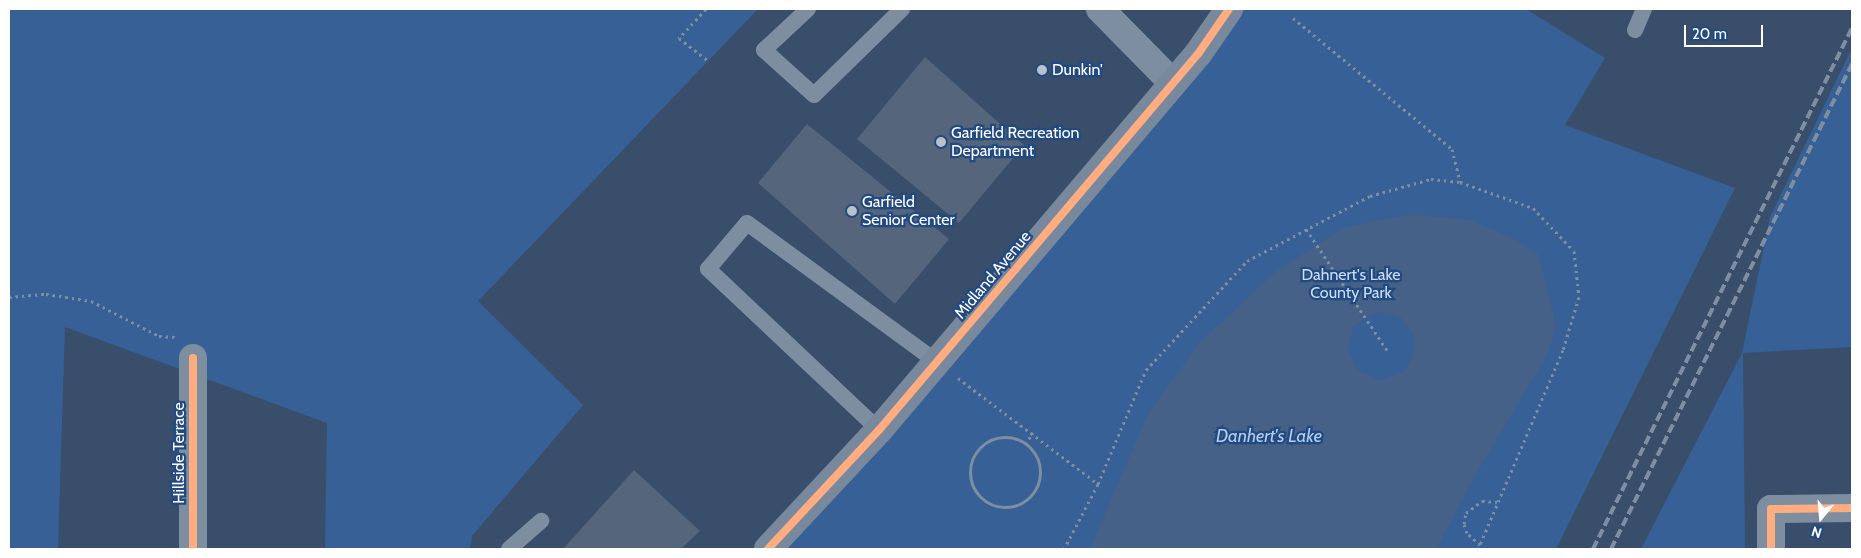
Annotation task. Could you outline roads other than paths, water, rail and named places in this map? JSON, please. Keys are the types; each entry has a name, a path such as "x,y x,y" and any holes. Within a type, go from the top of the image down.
{"street":[{"path":"1100,9 1173,83"},
{"name":"Midland Avenue","path":"768,549 879,430 1173,83 1229,9"},
{"name":"Hillside Terrace","path":"193,358 193,549"},
{"path":"1771,549 1771,509 1852,508"}],"lane":[{"path":"808,9 764,50 814,95 902,9"},
{"path":"1634,30 1644,9"},
{"path":"879,430 708,269 747,223 937,362"},
{"path":"509,549 541,521"}],"water":[{"name":"Danhert's Lake","path":"1413,214 1469,220 1511,237 1539,255 1556,327 1548,353 1472,481 1436,549 1090,549 1148,414 1199,343 1278,270 1345,227","holes":["1381,312 1401,318 1413,335 1415,345 1409,365 1402,373 1380,380 1358,370 1348,350 1353,327 1371,314"]}],"railway":[{"path":"1593,549 1852,28"},
{"path":"1611,549 1852,64"}],"place":[{"name":"Dunkin'","path":"1042,70"},
{"name":"Garfield Recreation Department","path":"941,142"},
{"name":"Garfield Senior Center","path":"852,211"}],"park label":[{"name":"Dahnert's Lake County Park","path":"1351,284"}]}
